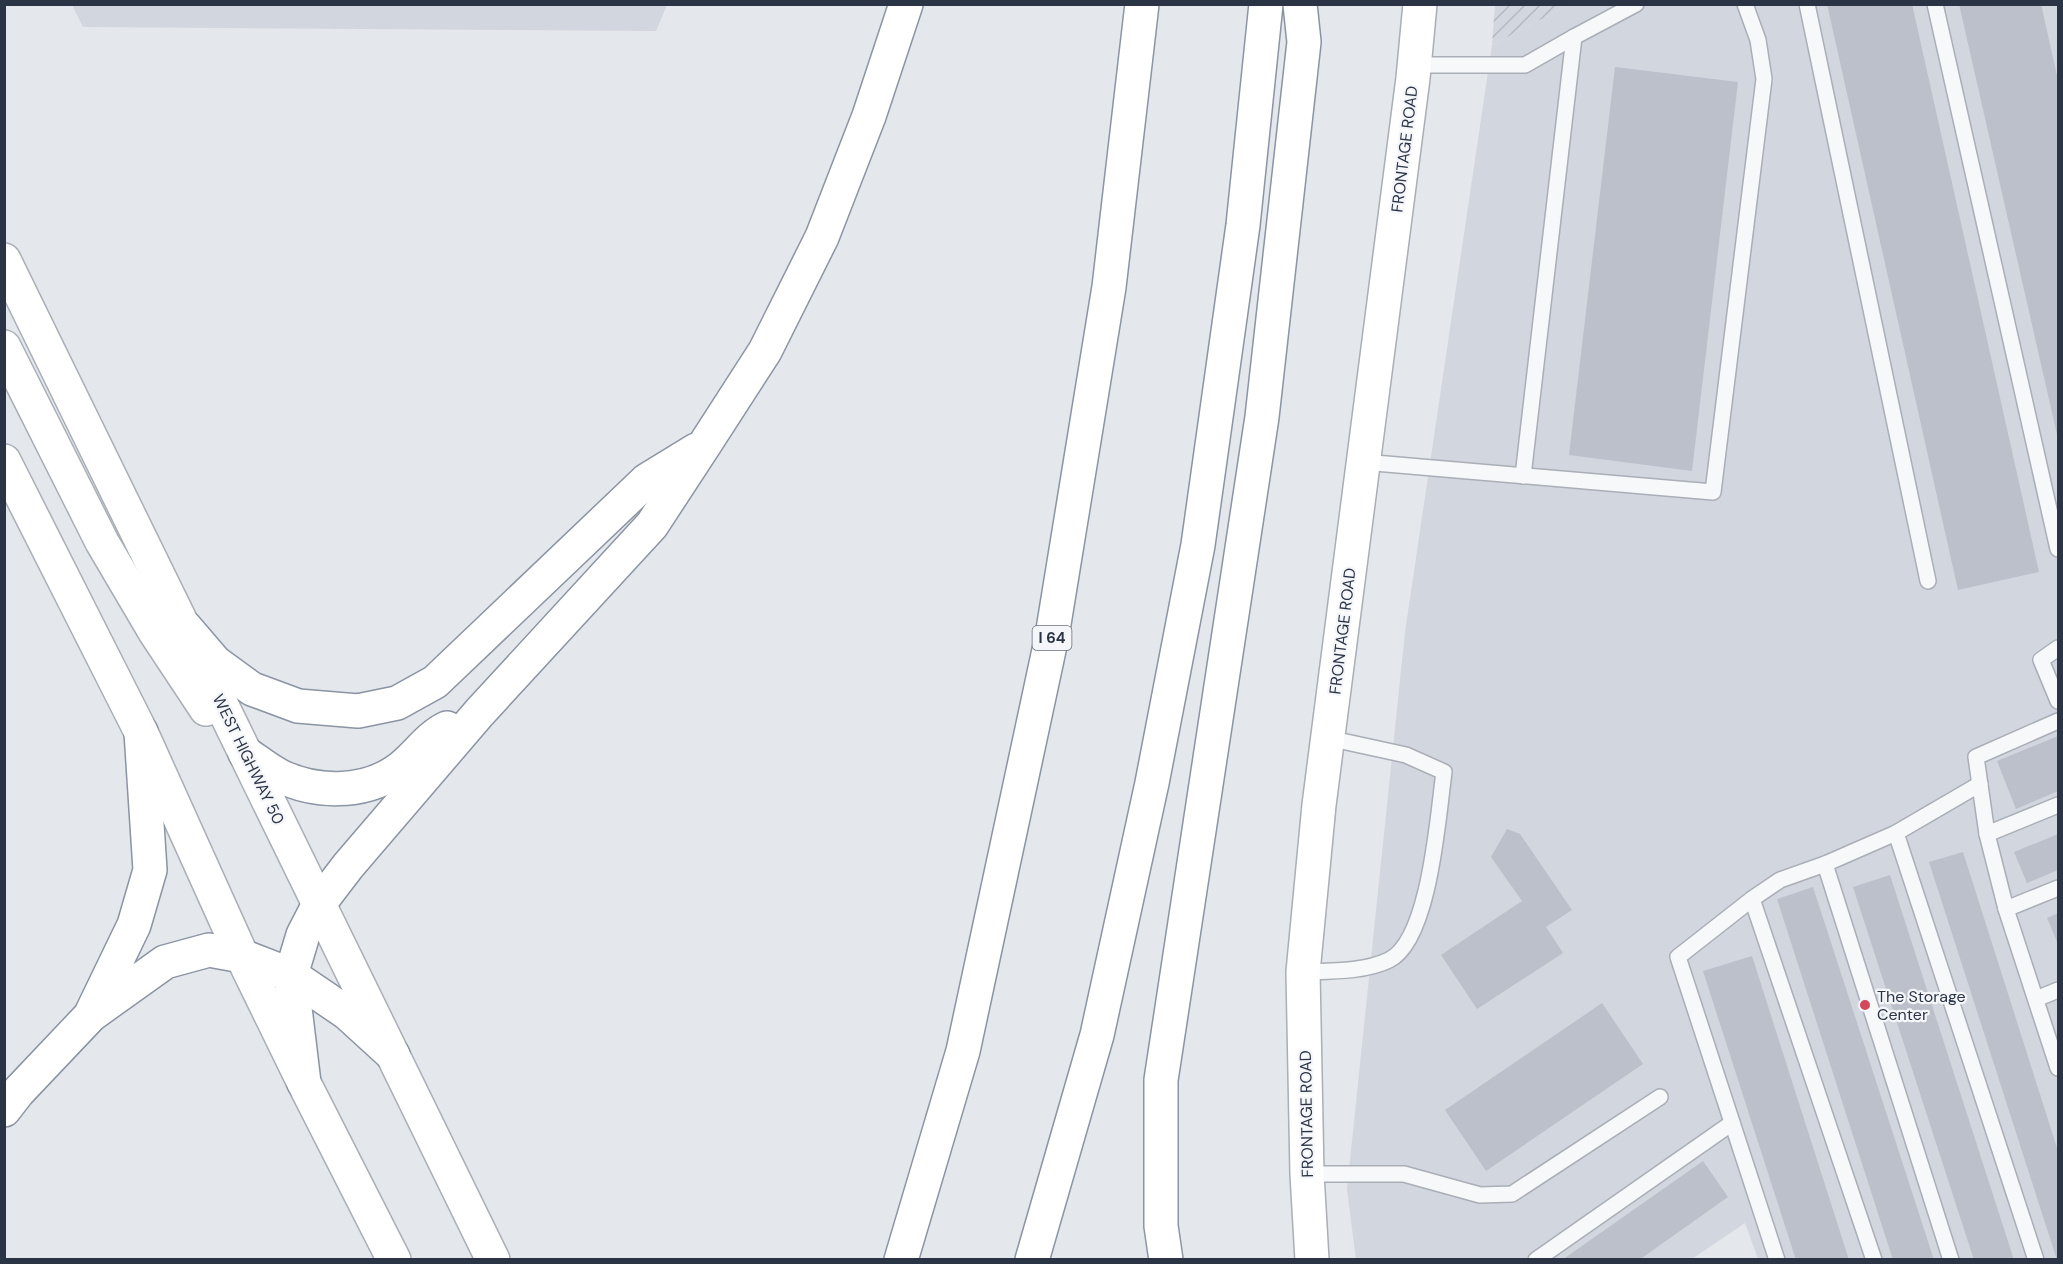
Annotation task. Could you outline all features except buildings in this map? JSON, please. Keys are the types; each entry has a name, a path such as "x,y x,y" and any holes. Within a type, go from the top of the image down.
{"main road":[{"path":"304,1083 291,975 303,935 319,904 348,866 479,713 652,525 705,444 765,351 822,237 869,116 906,4"},
{"name":"I 64","path":"901,1260 963,1051 1052,636 1109,287 1142,4"},
{"path":"1032,1260 1097,1035 1152,783 1198,545 1244,225 1266,4"},
{"path":"1166,1260 1161,1226 1161,1080 1262,417 1304,42 1300,4"},
{"name":"FRONTAGE ROAD","path":"1312,1260 1307,1174 1303,972 1319,805 1420,4"},
{"name":"WEST HIGHWAY 50","path":"4,260 186,627 245,753 493,1260"},
{"path":"4,347 102,542 149,622 202,704 245,753 279,776 306,785 334,788 359,787 395,772 435,734 479,713"},
{"path":"186,627 215,662 252,689 291,705 321,710 358,711 397,703 435,682 647,480 705,444"},
{"path":"4,460 141,732 242,956 394,1260"},
{"path":"91,1015 134,925 150,870 141,732"},
{"path":"4,1110 18,1092 91,1015 165,962 210,950 242,956 291,975 347,1013 393,1055"}],"lane":[{"path":"1414,65 1526,65 1636,4"},
{"path":"1363,462 1713,492 1764,79 1758,40 1745,4"},
{"path":"1807,4 1928,581"},
{"path":"1935,4 2058,549"},
{"path":"1523,476 1574,37"},
{"path":"2058,648 2041,660 2058,701"},
{"path":"2058,721 1976,757 1987,834 2006,909 2058,1068"},
{"path":"1303,972 1354,969 1388,961 1401,953 1416,927 1431,872 1444,772 1406,755 1328,738"},
{"path":"1777,1260 1678,957 1780,880 1825,864 1896,833 1980,784"},
{"path":"1987,834 2058,805"},
{"path":"1896,833 2036,1260"},
{"path":"1825,864 1951,1260"},
{"path":"2006,909 2058,888"},
{"path":"1752,899 1874,1260"},
{"path":"2036,999 2058,990"},
{"path":"1307,1174 1404,1174 1480,1195 1512,1194 1660,1097"},
{"path":"1536,1260 1732,1123"}],"shaded area":[{"path":"1495,4 1568,5 1492,45"},
{"path":"72,5 667,5 656,31 83,27"},
{"path":"1568,5 2058,5 2058,1259 1758,1259 1745,1223 1692,1259 1356,1260 1347,1189 1405,632 1492,45"}],"place":[{"name":"The Storage Center","path":"1865,1005"}]}
